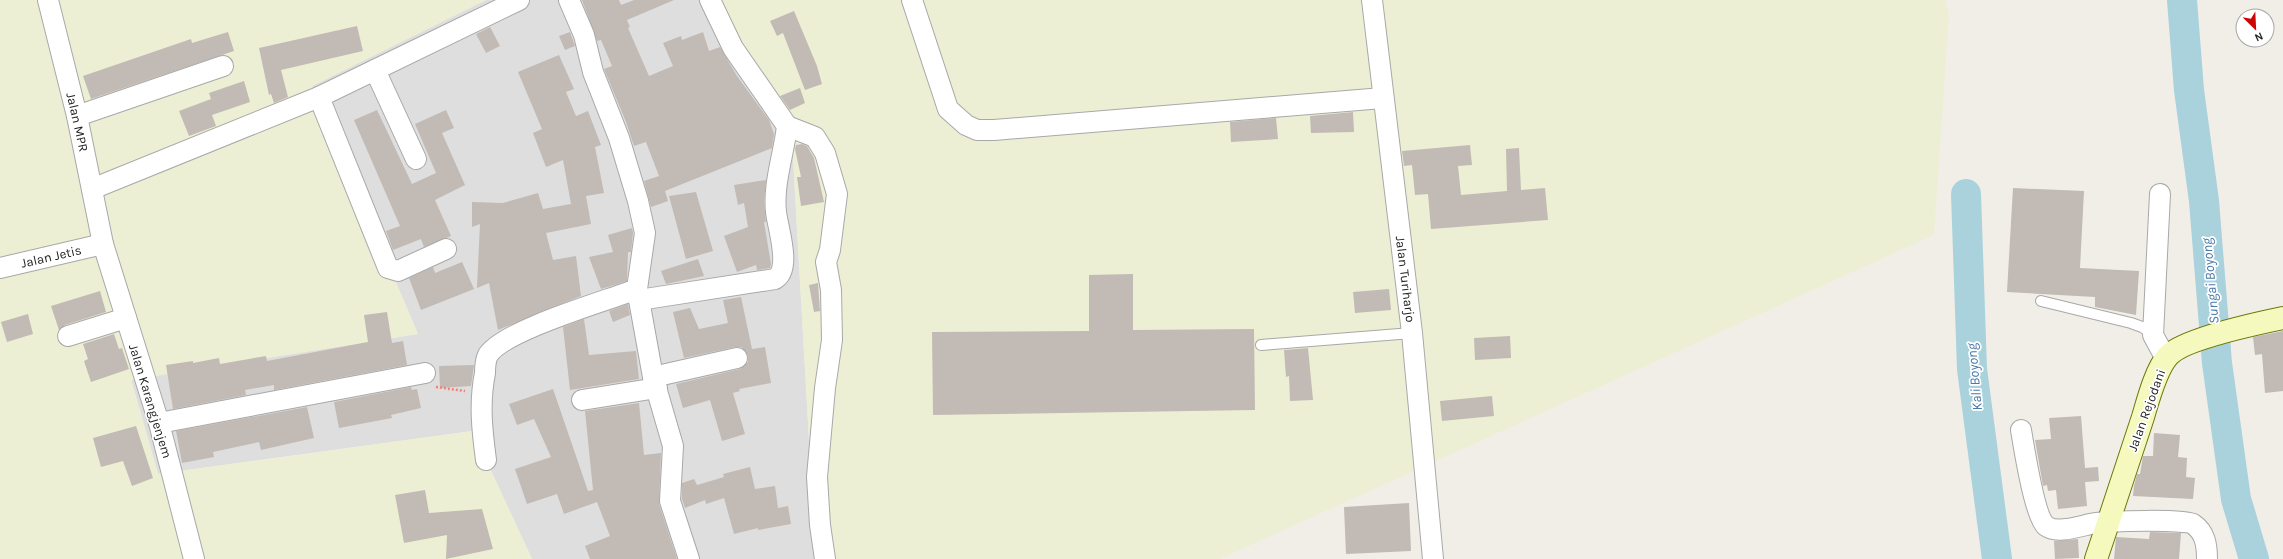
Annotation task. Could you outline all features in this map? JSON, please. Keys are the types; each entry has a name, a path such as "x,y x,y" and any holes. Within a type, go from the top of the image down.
{"main road":[{"name":"Jalan Rejodani","path":"2096,559 2149,398 2166,359 2174,351 2185,345 2250,324 2283,318"}],"street":[{"name":"Jalan MPR","path":"48,0 77,116 103,244"},
{"path":"92,189 319,97 519,0"},
{"path":"569,0 584,34 593,72 616,132 638,202 645,234 638,295 655,383 673,446 670,501 689,559"},
{"path":"710,0 733,48 787,126 815,138 825,153 837,194 830,250 826,262 830,290 832,340 825,388 817,477 820,525 825,559"},
{"path":"912,0 948,109 966,125 977,130 994,130 1383,98"},
{"name":"Jalan Turiharjo","path":"1372,0 1412,333 1433,559"},
{"path":"77,116 223,66"},
{"path":"375,70 416,159"},
{"path":"319,97 388,268 398,271 446,249"},
{"path":"486,460 480,412 481,390 488,356 504,340 565,314 638,295 775,279 781,276 784,260 776,211 777,181 787,126"},
{"path":"2160,194 2153,335 2166,359"},
{"name":"Jalan Jetis","path":"0,268 103,244"},
{"name":"Jalan Karangjenjem","path":"103,244 159,423 194,559"},
{"path":"68,336 126,318"},
{"path":"582,400 655,383 737,358"},
{"path":"159,423 425,373"},
{"path":"2021,430 2038,512 2046,526 2054,530 2109,522 2131,521 2192,523 2205,538 2207,559"}],"lane":[{"path":"2041,301 2131,323 2142,327 2153,335"},
{"path":"1261,345 1412,333"}],"path":[{"path":"425,373 436,387 462,392 481,390"}],"shaded area":[{"path":"486,0 703,0 791,123 812,493 819,559 532,559 472,431 158,474 131,379 418,334 312,86"}],"green space":[{"path":"0,0 486,0 312,86 418,334 131,380 158,474 473,431 532,559 0,559"},
{"path":"703,0 1945,0 1949,15 1934,235 1220,559 819,559 812,493 791,123"}],"building":[{"path":"582,0 619,0 621,5 634,0 674,0 627,20 630,27 628,28 649,76 673,66 663,43 681,36 682,40 703,32 709,51 720,47 737,76 769,120 774,134 772,148 665,191 668,201 651,207 644,181 659,176 646,142 634,146 626,122 604,69 612,66 601,40 597,41"},
{"path":"794,11 817,66 822,84 805,90 783,33 777,36 770,21"},
{"path":"357,26 363,51 281,70 288,97 274,103 271,94 269,95 259,48"},
{"path":"490,27 500,46 486,53 476,34"},
{"path":"228,32 234,51 91,99 83,76 191,39 192,43"},
{"path":"570,32 575,46 565,50 559,36"},
{"path":"559,55 574,89 566,92 576,116 588,111 601,145 595,147 604,193 586,196 591,224 546,233 553,260 576,256 581,296 498,330 489,283 477,288 480,224 472,227 472,202 503,203 538,193 543,209 571,204 563,160 546,167 533,133 542,129 518,72"},
{"path":"244,81 250,102 212,115 216,126 189,136 179,111 211,99 209,93"},
{"path":"800,88 805,103 790,110 780,96"},
{"path":"377,110 412,184 436,173 415,124 446,110 454,128 442,133 465,185 435,200 451,236 424,247 421,239 393,250 386,231 400,226 354,120"},
{"path":"1353,112 1354,132 1311,133 1310,116"},
{"path":"1276,118 1278,139 1231,142 1230,122"},
{"path":"802,144 807,146 814,158 824,202 801,206 797,177 801,177 795,149 796,145"},
{"path":"1470,145 1472,165 1458,166 1461,195 1507,191 1506,149 1519,148 1521,190 1545,188 1548,220 1431,229 1428,194 1415,195 1412,165 1404,166 1402,151"},
{"path":"766,180 764,202 766,222 764,222 771,264 770,268 757,270 756,265 737,272 724,236 748,227 744,203 738,205 734,185"},
{"path":"2013,188 2084,191 2080,268 2139,271 2136,315 2095,307 2095,297 2007,292"},
{"path":"696,192 713,251 686,259 669,196"},
{"path":"632,228 633,233 631,252 628,252 627,281 601,289 589,257 613,252 608,235"},
{"path":"698,259 704,276 666,284 661,271"},
{"path":"462,262 474,289 421,310 409,278 433,267 435,273"},
{"path":"1133,274 1133,330 1254,329 1255,410 933,415 932,332 1089,331 1089,275"},
{"path":"818,283 820,311 814,312 809,285"},
{"path":"1389,289 1391,310 1355,313 1353,292"},
{"path":"100,291 106,312 65,325 59,330 51,306"},
{"path":"741,297 752,349 765,347 771,383 739,389 740,391 733,393 745,434 722,441 710,400 683,408 676,384 740,369 748,362 748,355 741,347 735,347 684,358 673,312 690,308 699,329 728,323 723,300"},
{"path":"628,304 630,315 613,322 609,311"},
{"path":"387,312 392,343 403,341 407,365 274,390 274,385 245,390 246,395 173,409 166,365 193,361 193,363 219,358 220,364 266,356 267,361 368,342 364,315"},
{"path":"28,314 33,334 7,342 1,322"},
{"path":"584,319 589,355 636,351 639,379 570,390 563,327"},
{"path":"2283,331 2283,391 2265,393 2262,354 2255,355 2253,337"},
{"path":"114,334 119,349 122,348 129,369 91,382 84,361 88,359 83,344"},
{"path":"1510,336 1511,358 1475,360 1474,338"},
{"path":"1308,348 1313,400 1290,401 1289,376 1286,377 1284,350"},
{"path":"474,365 471,386 440,388 439,366"},
{"path":"411,387 412,390 417,389 421,408 391,415 392,418 339,428 334,402"},
{"path":"553,389 588,491 593,490 585,411 639,403 644,455 661,453 659,504 677,559 590,559 585,546 610,536 597,502 564,514 557,494 527,504 515,469 551,457 534,419 517,425 509,404"},
{"path":"1492,396 1494,416 1442,421 1440,401"},
{"path":"307,407 314,438 261,450 259,442 213,452 214,457 182,463 176,431"},
{"path":"2081,416 2085,468 2098,467 2099,481 2085,482 2087,506 2058,509 2056,490 2048,491 2047,485 2043,486 2035,440 2051,439 2049,418"},
{"path":"136,426 153,478 132,486 123,461 101,467 93,438"},
{"path":"2154,433 2180,435 2178,457 2187,458 2186,477 2195,478 2193,499 2133,496 2137,474 2140,474 2143,456 2153,456"},
{"path":"750,467 755,489 775,486 778,508 788,506 791,524 758,530 758,528 734,534 724,498 706,504 705,500 685,508 682,499 682,483 694,479 697,485 724,477 723,474"},
{"path":"425,490 429,513 482,509 493,549 446,559 447,535 404,543 395,495"},
{"path":"1409,503 1411,551 1346,554 1344,507"},
{"path":"2150,532 2181,533 2179,559 2114,559 2116,537 2149,539"},
{"path":"2078,539 2079,558 2055,559 2054,541"}],"waterway":[{"name":"Sungai Boyong","path":"2182,0 2189,90 2204,201 2217,363 2236,499 2254,559"},
{"name":"Kali Boyong","path":"1966,194 1972,369 1997,559"}]}
